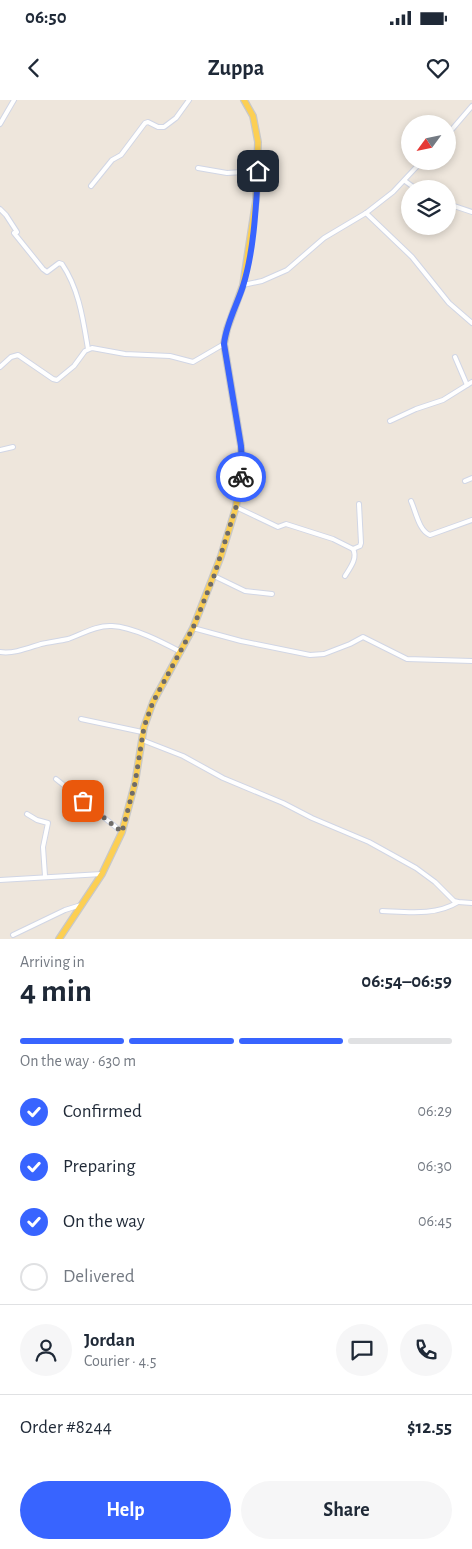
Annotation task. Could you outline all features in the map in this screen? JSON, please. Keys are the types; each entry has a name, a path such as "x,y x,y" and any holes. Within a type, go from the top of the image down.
{"main road":[{"path":"59,939 102,874 122,832 135,783 142,732 153,702 193,628 214,576 236,507 242,465 241,446 224,344 227,329 243,285 252,238 258,171 258,148 255,126 253,116 244,100"}],"street":[{"path":"0,124 14,100"},
{"path":"91,186 112,160 121,156 145,123 148,122 158,127 164,127 176,118 190,100"},
{"path":"456,125 472,106"},
{"path":"198,168 227,173 258,171"},
{"path":"406,180 414,170"},
{"path":"243,285 279,275 324,238 366,213 401,184"},
{"path":"456,207 472,212"},
{"path":"0,209 12,224 17,239 43,269 47,272 59,263 62,264 72,280 79,300 88,349"},
{"path":"366,213 412,257 449,303 472,322"},
{"path":"88,349 138,355 170,356 193,362 224,344"},
{"path":"0,367 11,357 18,355 57,380 68,372 88,349"},
{"path":"456,357 466,385"},
{"path":"390,421 416,408 443,400 472,382"},
{"path":"0,450 14,447"},
{"path":"465,481 472,478"},
{"path":"411,501 426,534 430,535 472,520"},
{"path":"353,549 360,546 361,543 359,504"},
{"path":"236,507 278,527 286,524 333,539 353,549 355,554 354,561 345,576"},
{"path":"214,576 245,591 272,594"},
{"path":"0,652 8,653 21,650 65,639 94,629 112,626 126,628 167,644 180,652"},
{"path":"193,628 241,642 310,655 324,654 363,637 407,659 472,660"},
{"path":"82,719 142,732"},
{"path":"142,740 183,756 224,778 369,842 416,868 458,902"},
{"path":"56,779 122,832"},
{"path":"26,814 48,823 43,846 45,876"},
{"path":"0,880 102,874"},
{"path":"382,911 416,912 440,910 458,902 472,903"},
{"path":"13,935 65,910 83,904"}],"way so far":[{"path":"83,801 122,832 135,783 144,727 153,702 193,628 214,576 236,507 241,477"}],"route":[{"path":"241,477 241,446 224,344 227,329 243,285 248,260 258,171"}]}
